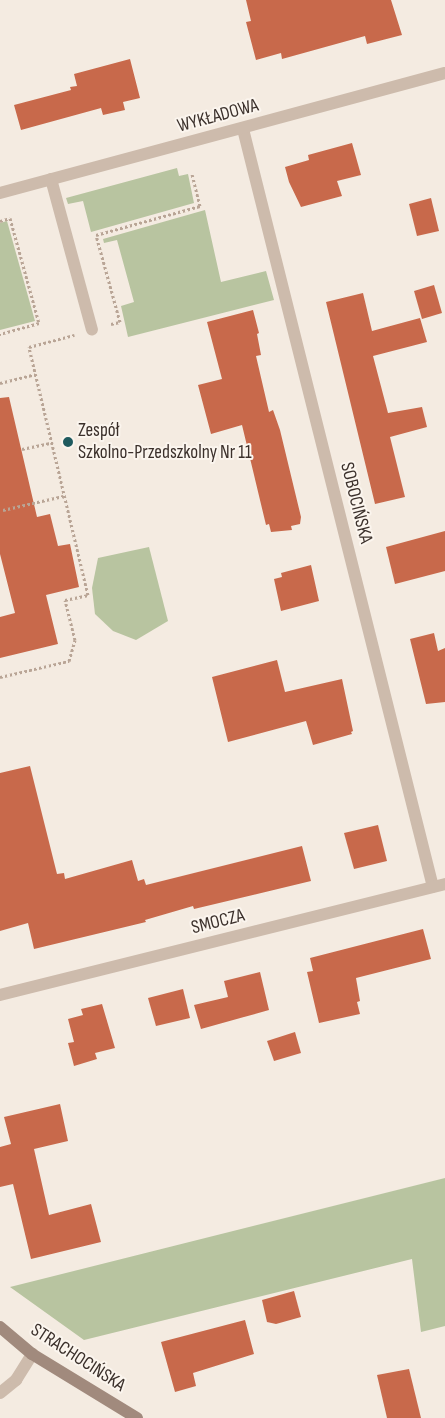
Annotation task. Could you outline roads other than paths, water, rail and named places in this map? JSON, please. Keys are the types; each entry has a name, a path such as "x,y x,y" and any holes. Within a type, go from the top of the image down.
{"main road":[{"name":"STRACHOCIŃSKA","path":"0,1327 32,1354 137,1418"}],"street":[{"name":"WYKŁADOWA","path":"0,194 445,73"},
{"name":"SOBOCIŃSKA","path":"243,129 439,885"},
{"path":"51,179 92,330"},
{"name":"SMOCZA","path":"0,995 439,885"},
{"path":"0,1393 16,1380 32,1354"}],"place":[{"name":"Zespół Szkolno-Przedszkolny Nr 11","path":"68,442"}]}
